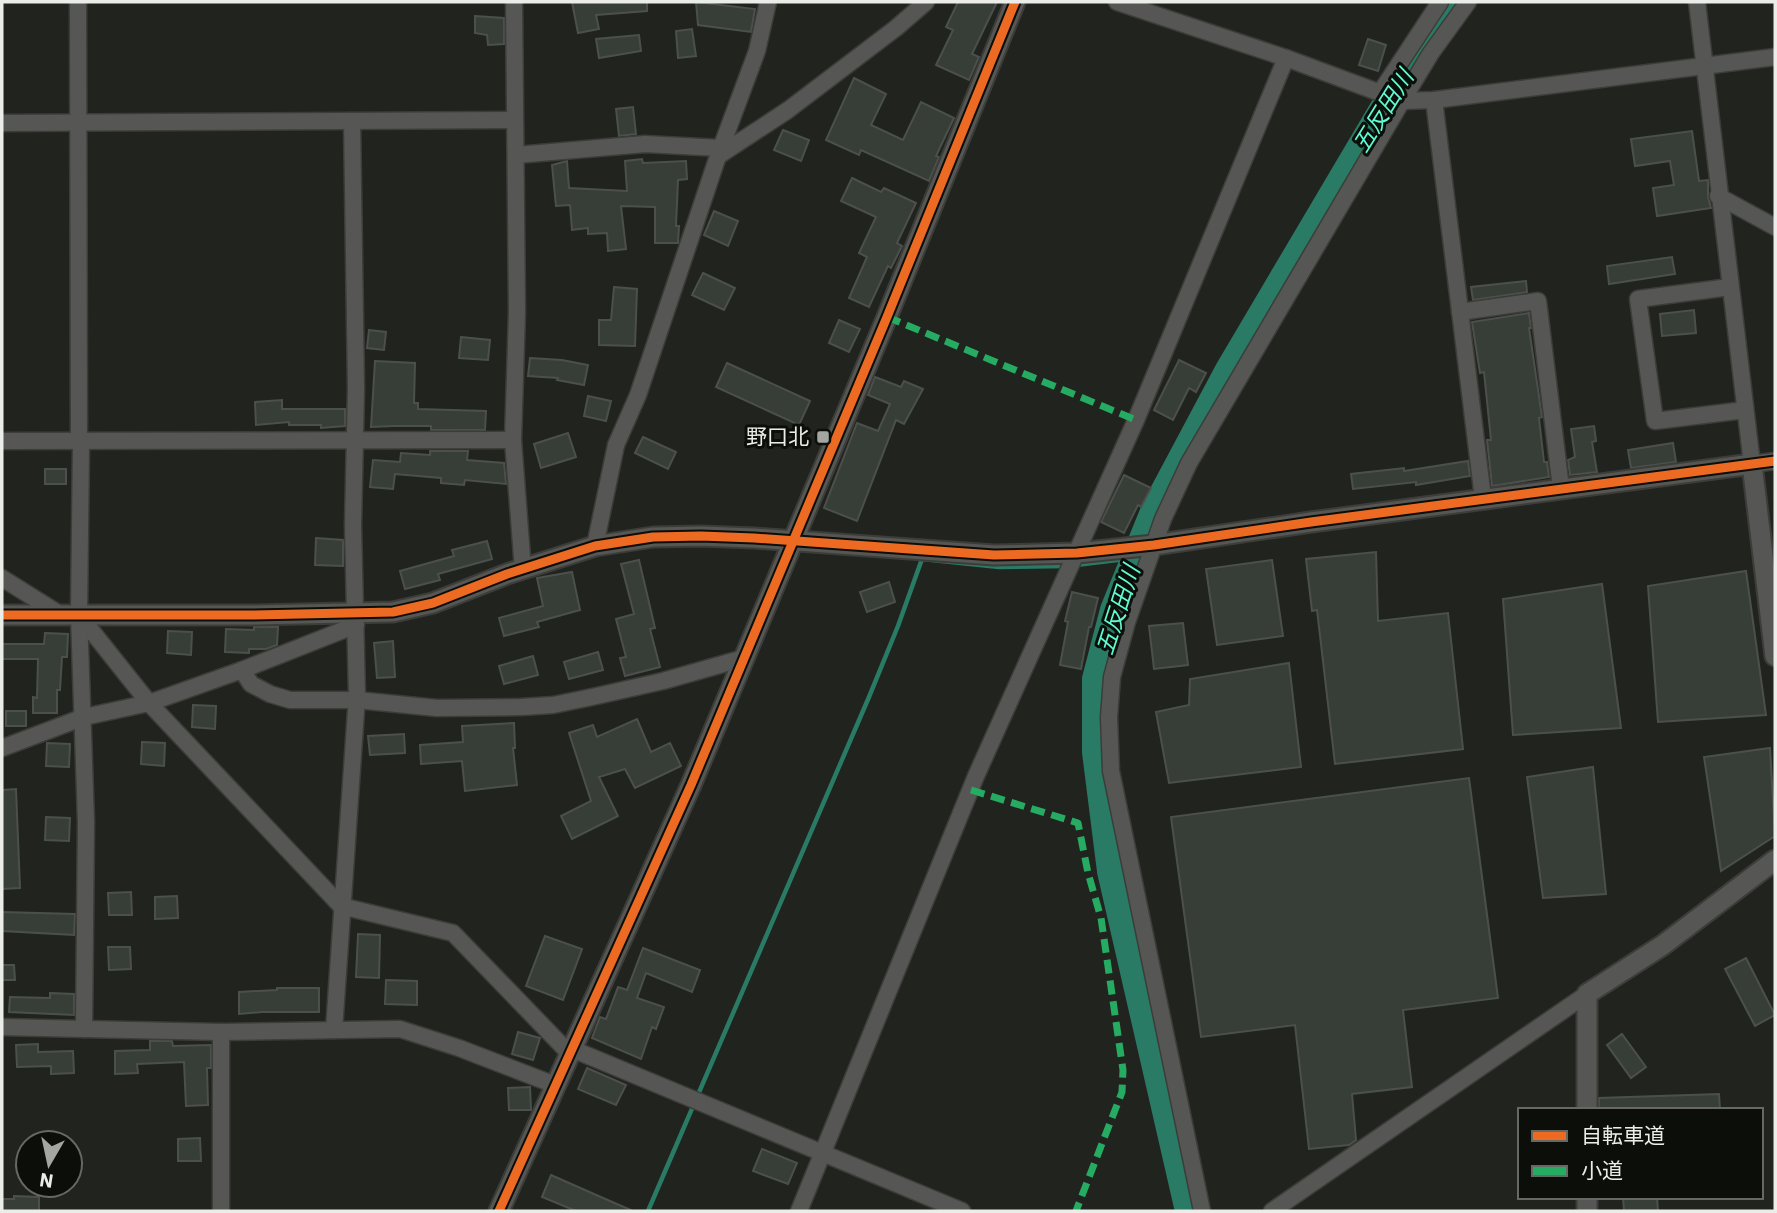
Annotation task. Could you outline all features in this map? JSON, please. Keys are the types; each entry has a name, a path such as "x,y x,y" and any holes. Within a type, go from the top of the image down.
{"street":[{"path":"78,2 81,444 70,615 84,717 84,1029"},
{"path":"514,2 517,312 513,440 523,570"},
{"path":"595,546 616,445 638,395 719,152 757,51 768,2"},
{"path":"516,155 645,144 719,152 788,110 926,2"},
{"path":"499,1211 691,785 892,307 1015,2"},
{"path":"1117,2 1286,58 1401,101 1434,100 1775,57"},
{"path":"1380,94 1440,2"},
{"path":"1202,1211 1111,771 1109,717 1112,677 1143,546 1163,519 1189,463 1401,101 1468,2"},
{"path":"1697,2 1718,196 1775,656"},
{"path":"799,1211 976,776 1074,561 1188,298 1286,58"},
{"path":"1434,100 1483,498"},
{"path":"2,123 514,120"},
{"path":"334,1030 357,701 354,440 356,338 352,121"},
{"path":"1718,196 1775,227"},
{"path":"1730,287 1638,299 1655,421 1745,410"},
{"path":"1460,312 1538,301 1562,488"},
{"path":"2,441 513,440"},
{"path":"2,615 355,619 433,603 595,546 653,537 701,536 1074,561 1143,546 1483,498 1775,461"},
{"path":"2,578 70,615 149,703 341,906 453,933 571,1052 687,1096 962,1211"},
{"path":"2,748 84,717 149,703 242,670 355,619"},
{"path":"242,670 251,684 290,699 437,708 553,705 663,681 744,658"},
{"path":"1272,1211 1587,994 1663,945 1775,860"},
{"path":"1587,994 1587,1108"},
{"path":"2,1027 221,1032 400,1029 555,1085"},
{"path":"221,1032 222,1211"}],"building":[{"path":"572,2 647,2 647,11 596,15 599,29 578,33"},
{"path":"696,2 755,9 751,32 698,25"},
{"path":"958,2 997,2 972,54 979,57 969,80 936,65 953,30 946,27"},
{"path":"475,16 504,18 504,44 488,45 487,35 475,33"},
{"path":"692,29 696,56 678,58 676,31"},
{"path":"639,35 641,51 599,58 596,39"},
{"path":"1368,39 1386,45 1378,71 1359,65"},
{"path":"854,78 886,94 871,125 903,140 921,102 954,118 936,156 939,157 929,181 861,150 859,155 826,140"},
{"path":"633,107 636,134 619,136 616,109"},
{"path":"783,130 809,140 801,161 774,150"},
{"path":"1692,131 1699,181 1708,180 1711,208 1657,216 1653,188 1674,185 1670,161 1635,166 1631,139"},
{"path":"642,159 643,163 686,161 687,179 678,180 678,243 655,243 655,207 621,206 626,249 608,251 607,233 588,234 588,228 572,230 570,205 556,206 552,165 567,161 569,188 627,191 625,161"},
{"path":"852,178 881,192 884,188 916,203 897,243 902,246 891,268 888,266 869,307 849,298 867,257 859,253 876,217 841,201"},
{"path":"714,211 738,221 728,246 704,235"},
{"path":"1672,257 1675,274 1609,284 1607,266"},
{"path":"703,273 735,288 724,310 692,295"},
{"path":"1526,281 1527,292 1473,300 1471,287"},
{"path":"614,287 637,289 635,346 599,345 599,320 611,320"},
{"path":"1694,310 1696,333 1662,336 1660,314"},
{"path":"1529,313 1542,417 1539,418 1544,462 1547,462 1549,477 1492,486 1487,440 1491,440 1484,372 1480,373 1472,322"},
{"path":"839,320 860,329 849,352 829,343"},
{"path":"369,330 386,332 384,350 367,348"},
{"path":"461,337 490,340 488,360 459,358"},
{"path":"530,358 588,365 584,385 557,380 558,378 528,376"},
{"path":"1179,360 1206,373 1196,392 1189,388 1173,420 1154,410"},
{"path":"375,361 415,363 414,403 418,403 418,409 486,411 485,430 431,430 431,426 371,427"},
{"path":"727,363 810,401 799,425 716,387"},
{"path":"875,377 901,387 904,381 923,389 904,424 896,420 857,521 824,508 857,423 878,431 890,404 868,395"},
{"path":"588,396 611,401 606,421 584,416"},
{"path":"282,400 282,409 345,409 345,426 321,428 321,425 289,425 289,422 256,425 255,402"},
{"path":"1594,426 1596,441 1592,442 1597,472 1570,475 1568,460 1575,457 1571,429"},
{"path":"568,433 576,457 541,468 534,444"},
{"path":"643,437 676,452 668,469 635,453"},
{"path":"1673,443 1676,462 1631,468 1628,450"},
{"path":"430,451 468,451 467,460 504,463 506,484 465,480 464,485 441,483 441,478 395,474 393,489 370,487 373,460 400,462 401,453 430,455"},
{"path":"1468,461 1470,476 1416,485 1416,482 1353,489 1351,474 1404,468 1404,471"},
{"path":"45,469 66,469 66,484 45,484"},
{"path":"1124,475 1151,488 1141,507 1138,505 1124,533 1101,522"},
{"path":"316,538 343,540 343,566 315,565"},
{"path":"487,541 492,559 438,574 440,580 405,589 400,571 454,556 452,550"},
{"path":"1376,552 1378,621 1448,613 1463,749 1335,764 1317,610 1312,611 1306,559"},
{"path":"639,560 655,628 650,629 660,667 625,676 620,658 626,657 616,619 634,614 621,564"},
{"path":"1272,560 1283,636 1217,645 1206,569"},
{"path":"1746,571 1766,715 1658,722 1648,586"},
{"path":"572,572 580,610 537,622 539,627 504,636 499,618 543,606 537,578"},
{"path":"889,582 895,602 867,612 860,592"},
{"path":"1602,584 1621,728 1513,735 1503,599"},
{"path":"1072,592 1098,598 1081,669 1060,665 1068,622 1065,621"},
{"path":"1183,623 1188,665 1154,669 1149,626"},
{"path":"254,627 278,627 277,645 266,649 249,649 249,653 225,652 226,629 254,630"},
{"path":"168,631 192,632 191,655 167,653"},
{"path":"45,633 68,634 67,657 62,657 57,713 33,713 33,697 37,698 38,659 2,659 2,644 44,644"},
{"path":"393,641 395,677 377,678 374,643"},
{"path":"598,652 603,670 569,679 564,662"},
{"path":"533,656 538,675 504,684 499,666"},
{"path":"1289,663 1301,767 1169,783 1156,712 1189,705 1190,679"},
{"path":"193,705 216,706 215,729 192,727"},
{"path":"6,711 26,711 26,726 6,726"},
{"path":"637,719 651,752 670,743 681,766 635,788 625,769 599,777 618,816 572,839 561,816 591,801 569,733 593,725 597,737"},
{"path":"514,723 513,748 517,785 465,791 462,761 421,764 420,745 463,742 462,726"},
{"path":"404,734 405,753 370,755 368,736"},
{"path":"142,742 165,743 164,766 141,764"},
{"path":"47,743 70,744 69,767 46,766"},
{"path":"1770,748 1775,836 1721,871 1704,757"},
{"path":"1593,767 1606,894 1543,898 1527,777"},
{"path":"1469,778 1498,998 1403,1010 1412,1087 1352,1094 1356,1140 1349,1145 1309,1149 1295,1025 1201,1037 1171,817"},
{"path":"16,789 20,888 2,889 2,790"},
{"path":"46,817 70,818 69,841 45,840"},
{"path":"131,892 132,915 109,915 108,893"},
{"path":"177,896 178,918 155,919 155,897"},
{"path":"2,912 75,914 74,935 2,931"},
{"path":"358,934 380,935 379,978 356,977"},
{"path":"545,936 582,949 563,1000 526,986"},
{"path":"108,947 130,947 131,969 109,970"},
{"path":"643,948 700,970 692,992 646,973 637,998 664,1007 656,1029 652,1027 641,1059 592,1038 600,1017 606,1019 618,987 627,990"},
{"path":"1746,958 1775,1015 1755,1026 1725,969"},
{"path":"2,965 14,965 15,980 2,980"},
{"path":"386,980 417,981 417,1005 385,1004"},
{"path":"319,988 319,1012 239,1014 239,992"},
{"path":"50,993 74,994 74,1015 9,1012 10,997 50,998"},
{"path":"518,1032 540,1038 533,1060 512,1054"},
{"path":"1622,1034 1646,1067 1631,1078 1607,1045"},
{"path":"150,1041 172,1041 173,1046 211,1045 211,1068 207,1068 208,1105 186,1106 184,1062 137,1064 138,1073 115,1074 115,1051 150,1050"},
{"path":"38,1044 38,1052 73,1051 74,1073 51,1074 51,1066 17,1067 16,1045"},
{"path":"587,1068 626,1085 616,1105 578,1089"},
{"path":"530,1087 531,1110 509,1110 508,1088"},
{"path":"1719,1094 1720,1108 1599,1108 1599,1098"},
{"path":"200,1138 201,1161 178,1161 178,1139"},
{"path":"762,1149 797,1163 788,1184 753,1171"},
{"path":"551,1175 633,1211 576,1211 542,1197"},
{"path":"2,1199 39,1199 39,1211 2,1211"},
{"path":"1623,1199 1657,1199 1658,1211 1624,1211"}],"waterway":[{"name":"五反田川","path":"1189,1211 1111,871 1096,752 1096,679 1114,610 1156,507 1229,370 1388,101 1455,2"},
{"path":"1076,565 1134,558"},
{"path":"648,1211 869,697 922,559 999,567 1067,566"}],"marked path":[{"path":"887,317 1136,420"},
{"path":"971,790 1078,823 1101,918 1123,1070 1122,1092 1076,1211"}],"cycle path":[{"path":"499,1211 691,785 887,317 1015,2"},
{"path":"2,615 393,612 433,603 507,574 595,546 653,537 754,538 994,555 1077,553 1154,545 1775,461"}],"place":[{"name":"野口北","path":"823,437"}]}
